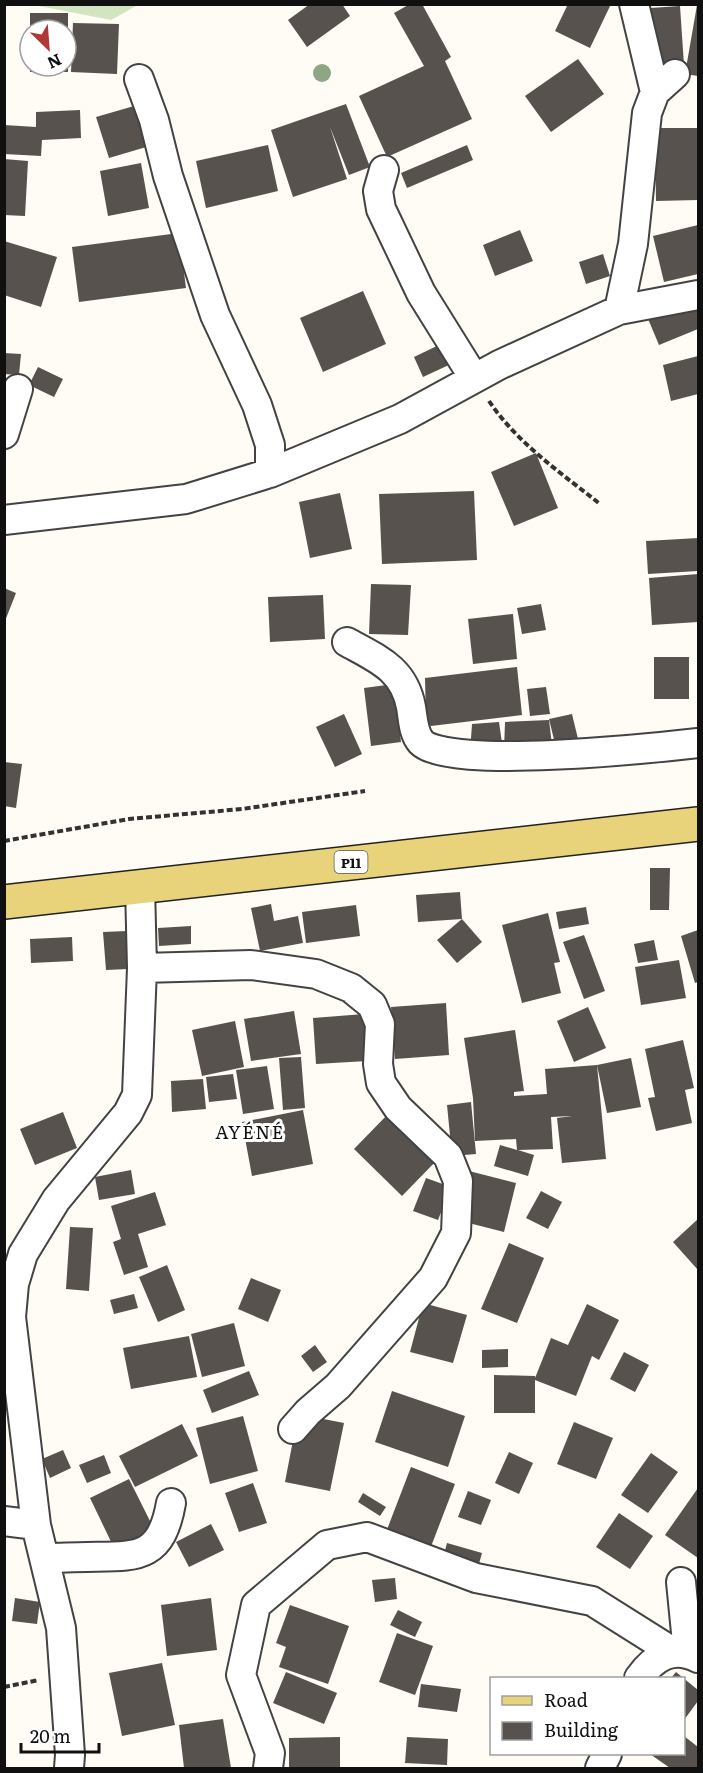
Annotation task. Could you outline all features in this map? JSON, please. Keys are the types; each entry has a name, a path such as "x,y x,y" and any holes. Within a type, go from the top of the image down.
{"main road":[{"name":"P11","path":"4,902 699,824"}],"street":[{"path":"619,310 633,244 647,113 665,83 634,4"},
{"path":"139,79 154,120 168,176 211,304 270,445 270,473"},
{"path":"384,170 378,191 381,209 421,293 474,378"},
{"path":"4,520 186,499 270,473 400,419 474,378 619,310 699,295"},
{"path":"4,434 18,389"},
{"path":"347,642 394,669 409,696 415,731 422,743 434,749 474,757 620,752 699,743"},
{"path":"69,1768 61,1628 46,1558 36,1525 11,1317 14,1284 23,1254 57,1200 128,1113 136,1095 142,968 140,886"},
{"path":"142,968 251,965 315,974 351,988 372,1005 380,1024 378,1064 381,1083 398,1108 448,1156 458,1181 456,1233 433,1278 345,1378 293,1429"},
{"path":"46,1558 118,1558 148,1550 167,1528 171,1503"},
{"path":"4,1521 36,1525"},
{"path":"268,1768 270,1753 241,1675 256,1605 327,1545 367,1537 476,1578 592,1601 687,1654"},
{"path":"681,1582 687,1654"},
{"path":"640,1677 650,1663 687,1654"}],"path":[{"path":"474,378 500,417 527,444 600,504"},
{"path":"4,842 73,827 129,819 242,809 365,791"},
{"path":"4,1687 65,1676"}],"green space":[{"path":"34,5 138,5 111,20"}],"building":[{"path":"310,4 342,4 350,16 307,47 288,20"},
{"path":"410,4 422,4 451,57 445,61 472,119 387,157 359,96 424,66 394,13"},
{"path":"568,4 611,4 590,48 555,31"},
{"path":"698,5 698,76 685,74"},
{"path":"680,6 684,65 655,67 650,8"},
{"path":"30,13 68,13 68,18 30,18"},
{"path":"78,23 119,24 117,74 78,72"},
{"path":"578,59 604,94 551,132 525,96"},
{"path":"141,104 153,145 109,158 96,117"},
{"path":"346,104 370,167 349,175 330,127 347,179 293,197 271,130"},
{"path":"80,110 81,138 42,140 41,156 4,154 4,125 36,127 36,112"},
{"path":"655,128 698,128 698,200 656,201"},
{"path":"268,145 278,191 206,208 196,161"},
{"path":"467,145 473,160 407,188 401,173"},
{"path":"4,159 28,161 25,216 4,215"},
{"path":"141,163 149,208 108,216 100,171"},
{"path":"698,225 698,274 664,282 653,236"},
{"path":"520,230 533,261 495,276 483,245"},
{"path":"179,233 186,288 79,302 72,247"},
{"path":"4,241 57,257 41,307 4,295"},
{"path":"603,254 610,276 586,284 579,262"},
{"path":"363,291 386,344 323,372 300,318"},
{"path":"698,293 698,329 659,345 646,314"},
{"path":"441,344 451,364 423,377 414,357"},
{"path":"4,353 21,354 19,375 4,374"},
{"path":"698,356 698,394 671,401 663,365"},
{"path":"38,367 63,379 54,397 29,385"},
{"path":"536,453 558,508 514,526 491,472"},
{"path":"474,491 477,560 382,564 379,494"},
{"path":"340,493 352,549 310,558 299,502"},
{"path":"698,538 698,571 648,574 646,541"},
{"path":"698,574 698,622 652,625 649,578"},
{"path":"371,584 411,585 408,635 369,634"},
{"path":"4,588 16,593 5,621 4,621"},
{"path":"323,595 325,639 270,642 268,597"},
{"path":"541,604 546,630 522,634 517,608"},
{"path":"513,614 517,659 473,664 468,619"},
{"path":"654,657 689,657 689,699 654,699"},
{"path":"517,667 522,715 431,726 426,722 425,678"},
{"path":"394,684 401,742 371,746 364,688"},
{"path":"546,687 550,714 530,716 527,689"},
{"path":"344,714 362,754 335,767 316,727"},
{"path":"572,714 579,743 556,748 549,719"},
{"path":"549,720 552,745 504,750 505,722"},
{"path":"499,722 503,750 470,752 472,724"},
{"path":"4,762 22,764 16,808 4,806"},
{"path":"650,868 670,868 669,910 650,910"},
{"path":"460,892 462,919 418,922 416,895"},
{"path":"271,904 274,921 298,916 303,943 260,951 251,908"},
{"path":"356,905 360,936 306,943 302,912"},
{"path":"586,907 589,924 559,929 556,912"},
{"path":"548,913 560,962 554,963 561,993 522,1003 502,925"},
{"path":"462,919 482,942 457,963 437,940"},
{"path":"191,926 191,944 159,946 158,928"},
{"path":"698,930 698,982 695,983 681,936"},
{"path":"127,931 128,969 106,970 103,932"},
{"path":"584,935 605,991 584,999 563,942"},
{"path":"72,937 73,961 31,963 30,939"},
{"path":"654,940 658,960 638,963 634,944"},
{"path":"679,960 686,998 641,1005 635,967"},
{"path":"446,1003 449,1055 395,1059 391,1007"},
{"path":"588,1007 606,1048 574,1062 557,1021"},
{"path":"294,1011 301,1054 251,1061 244,1019"},
{"path":"364,1014 367,1061 316,1064 313,1018"},
{"path":"235,1021 244,1067 202,1076 192,1030"},
{"path":"515,1030 524,1091 514,1092 514,1096 547,1094 545,1069 597,1065 606,1159 562,1163 557,1118 572,1116 551,1117 553,1149 518,1150 534,1155 528,1176 494,1166 500,1145 517,1150 516,1139 475,1141 473,1098 464,1038"},
{"path":"683,1040 694,1088 685,1090 692,1123 656,1131 648,1098 655,1097 645,1049"},
{"path":"301,1057 305,1108 283,1110 279,1058"},
{"path":"631,1058 641,1107 607,1113 597,1065"},
{"path":"267,1066 274,1109 243,1114 236,1070"},
{"path":"233,1074 237,1099 209,1102 206,1077"},
{"path":"203,1079 206,1109 172,1112 171,1081"},
{"path":"471,1102 476,1154 452,1156 447,1105"},
{"path":"303,1110 313,1164 252,1176 242,1122"},
{"path":"63,1112 77,1148 35,1165 20,1129"},
{"path":"390,1112 438,1159 402,1196 354,1149"},
{"path":"131,1170 135,1194 99,1200 95,1177"},
{"path":"469,1171 516,1183 504,1232 457,1220"},
{"path":"426,1178 451,1187 438,1220 413,1211"},
{"path":"541,1191 562,1202 548,1229 526,1218"},
{"path":"155,1192 166,1225 138,1234 148,1267 124,1275 113,1242 121,1239 111,1206"},
{"path":"698,1219 698,1270 673,1242"},
{"path":"70,1227 93,1228 89,1291 66,1289"},
{"path":"509,1243 544,1258 517,1323 481,1309"},
{"path":"167,1265 185,1310 158,1322 139,1277"},
{"path":"251,1278 281,1290 268,1322 238,1309"},
{"path":"134,1294 138,1308 114,1314 110,1300"},
{"path":"423,1303 467,1315 453,1363 410,1352"},
{"path":"587,1304 619,1320 599,1360 592,1356 576,1396 535,1380 535,1413 494,1413 494,1375 535,1376 535,1378 551,1338 568,1345"},
{"path":"234,1323 245,1366 202,1377 191,1334"},
{"path":"189,1336 197,1377 131,1389 123,1348"},
{"path":"315,1345 327,1362 313,1372 301,1356"},
{"path":"508,1349 508,1367 482,1368 482,1350"},
{"path":"624,1352 649,1365 635,1392 610,1379"},
{"path":"249,1371 259,1395 212,1413 203,1390"},
{"path":"392,1391 465,1416 448,1467 375,1442"},
{"path":"298,1414 344,1423 330,1491 285,1482"},
{"path":"243,1416 258,1471 210,1484 196,1428"},
{"path":"574,1422 613,1438 596,1479 557,1464"},
{"path":"182,1424 198,1456 135,1487 119,1456"},
{"path":"63,1450 71,1468 50,1478 42,1459"},
{"path":"509,1452 533,1463 519,1494 495,1483"},
{"path":"651,1453 678,1472 648,1513 621,1495"},
{"path":"104,1455 111,1473 87,1483 79,1465"},
{"path":"411,1467 455,1484 427,1557 383,1540"},
{"path":"129,1479 155,1531 115,1550 90,1498"},
{"path":"253,1483 267,1523 239,1532 225,1493"},
{"path":"698,1488 698,1558 665,1535"},
{"path":"468,1491 491,1500 481,1525 458,1517"},
{"path":"363,1493 386,1507 380,1516 358,1502"},
{"path":"619,1513 653,1536 630,1569 596,1547"},
{"path":"211,1524 224,1550 189,1567 176,1542"},
{"path":"447,1543 482,1553 477,1571 442,1562"},
{"path":"395,1578 397,1599 375,1602 372,1580"},
{"path":"15,1598 40,1602 37,1624 12,1621"},
{"path":"211,1598 217,1650 167,1656 161,1605"},
{"path":"290,1605 349,1626 328,1684 279,1667 286,1647 276,1643"},
{"path":"398,1610 422,1622 415,1637 390,1625"},
{"path":"397,1633 433,1646 415,1695 379,1682"},
{"path":"162,1663 175,1725 122,1736 109,1673"},
{"path":"286,1672 337,1693 324,1724 273,1703"},
{"path":"676,1672 682,1677 672,1677"},
{"path":"685,1680 698,1690 698,1701 685,1719"},
{"path":"421,1684 461,1689 457,1712 418,1707"},
{"path":"223,1719 231,1768 184,1768 179,1725"},
{"path":"340,1737 340,1768 289,1768 289,1738"},
{"path":"407,1737 448,1739 447,1765 405,1763"},
{"path":"685,1737 698,1747 698,1768 670,1768 651,1755 685,1755"}],"district":[{"name":"AYÉNÉ","path":"250,1131"}]}
